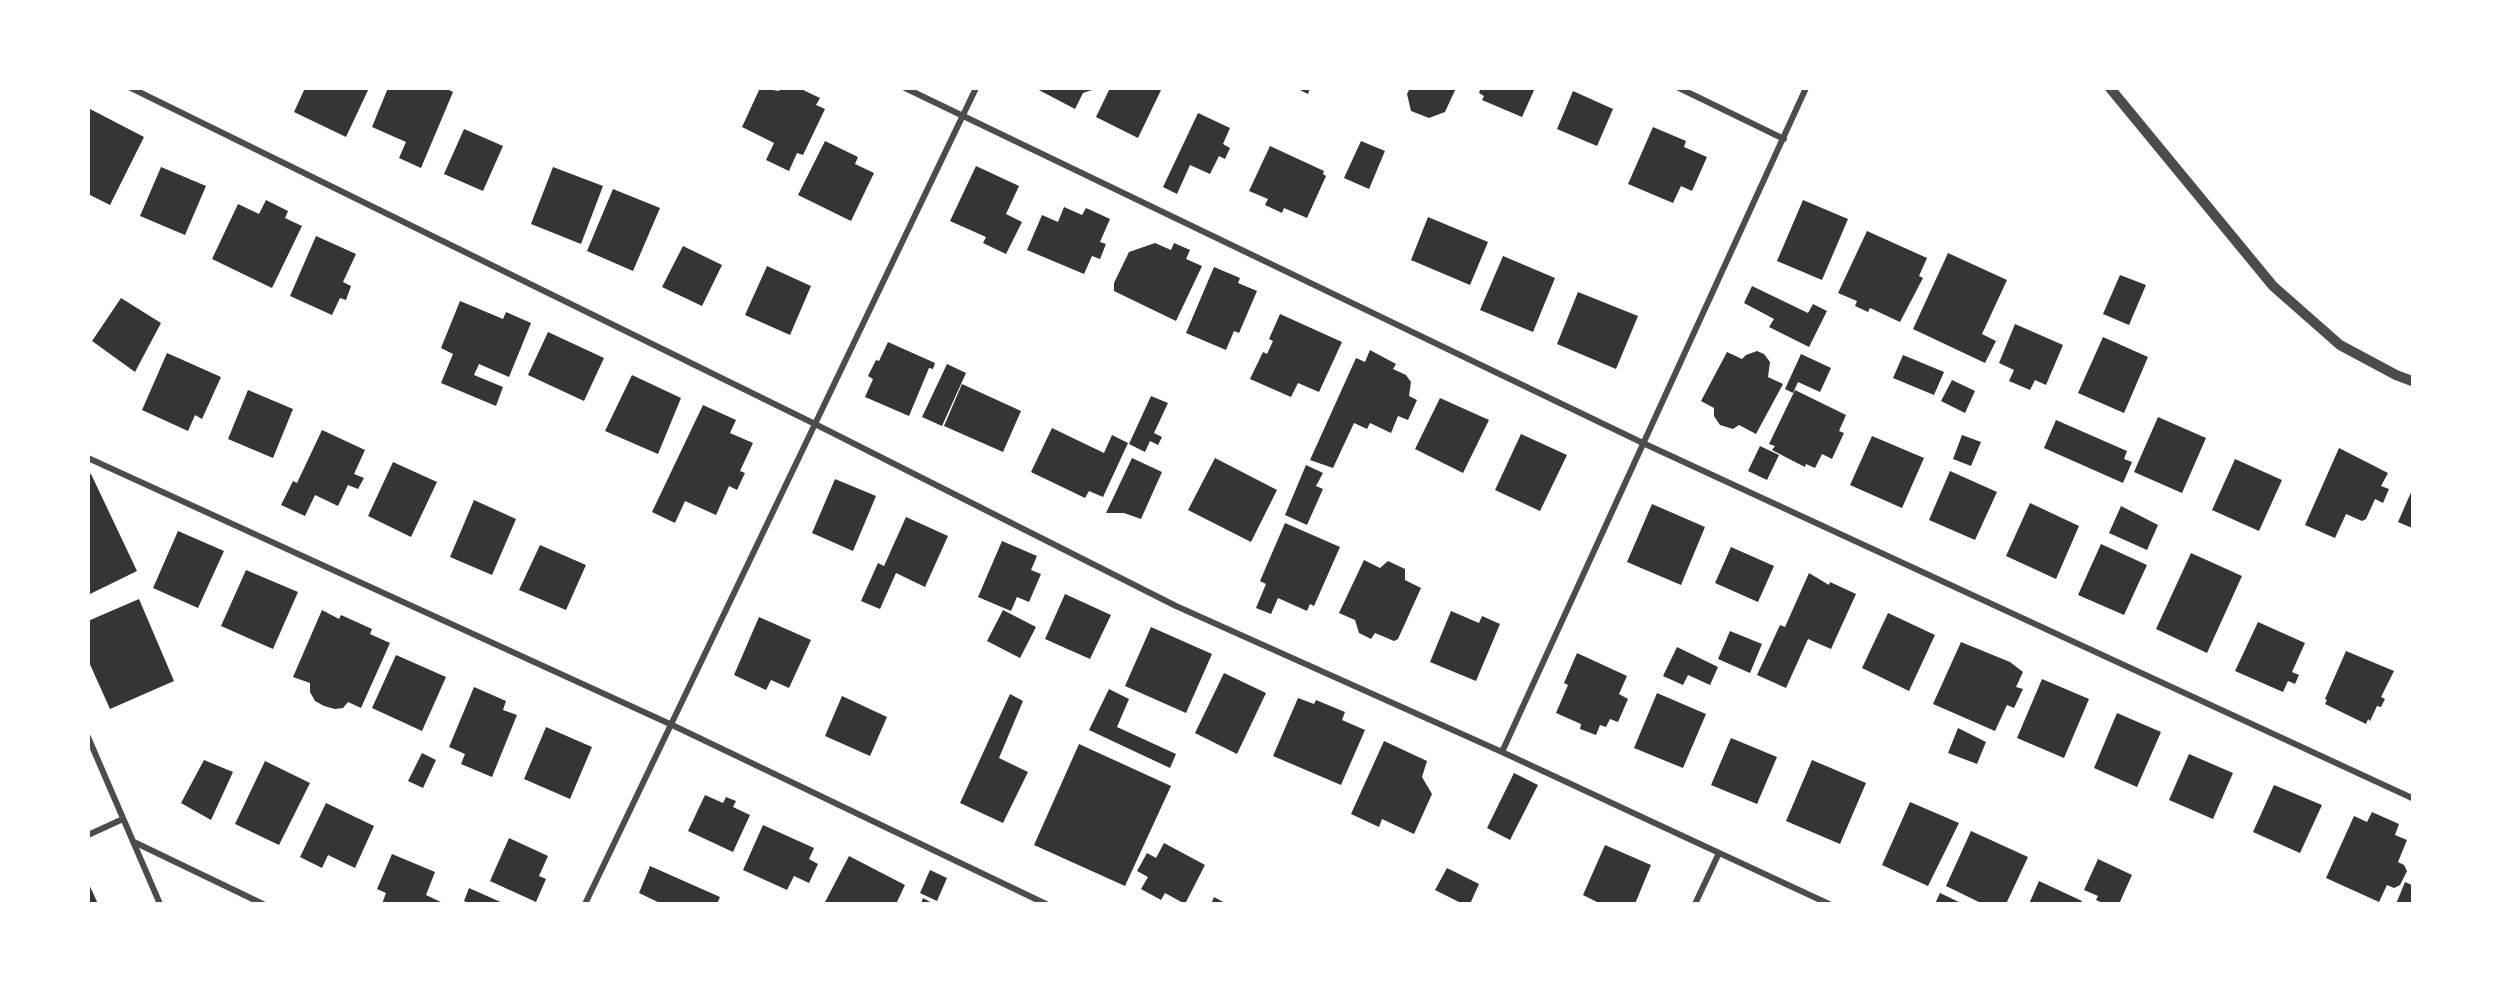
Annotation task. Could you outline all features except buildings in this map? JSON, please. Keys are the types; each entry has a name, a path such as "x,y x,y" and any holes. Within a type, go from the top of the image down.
{"street":[{"path":"131,88 815,424 1176,606 1502,752 1829,903"},
{"path":"905,88 1644,444 2412,798"},
{"path":"585,903 976,88"},
{"path":"1679,88 1784,139"},
{"path":"1502,752 1806,88"},
{"path":"2110,88 2273,286 2340,345 2412,381"},
{"path":"88,458 670,724 1046,903"},
{"path":"88,736 160,903"},
{"path":"88,835 123,819"},
{"path":"133,842 263,903"},
{"path":"1695,903 1719,853"}]}
